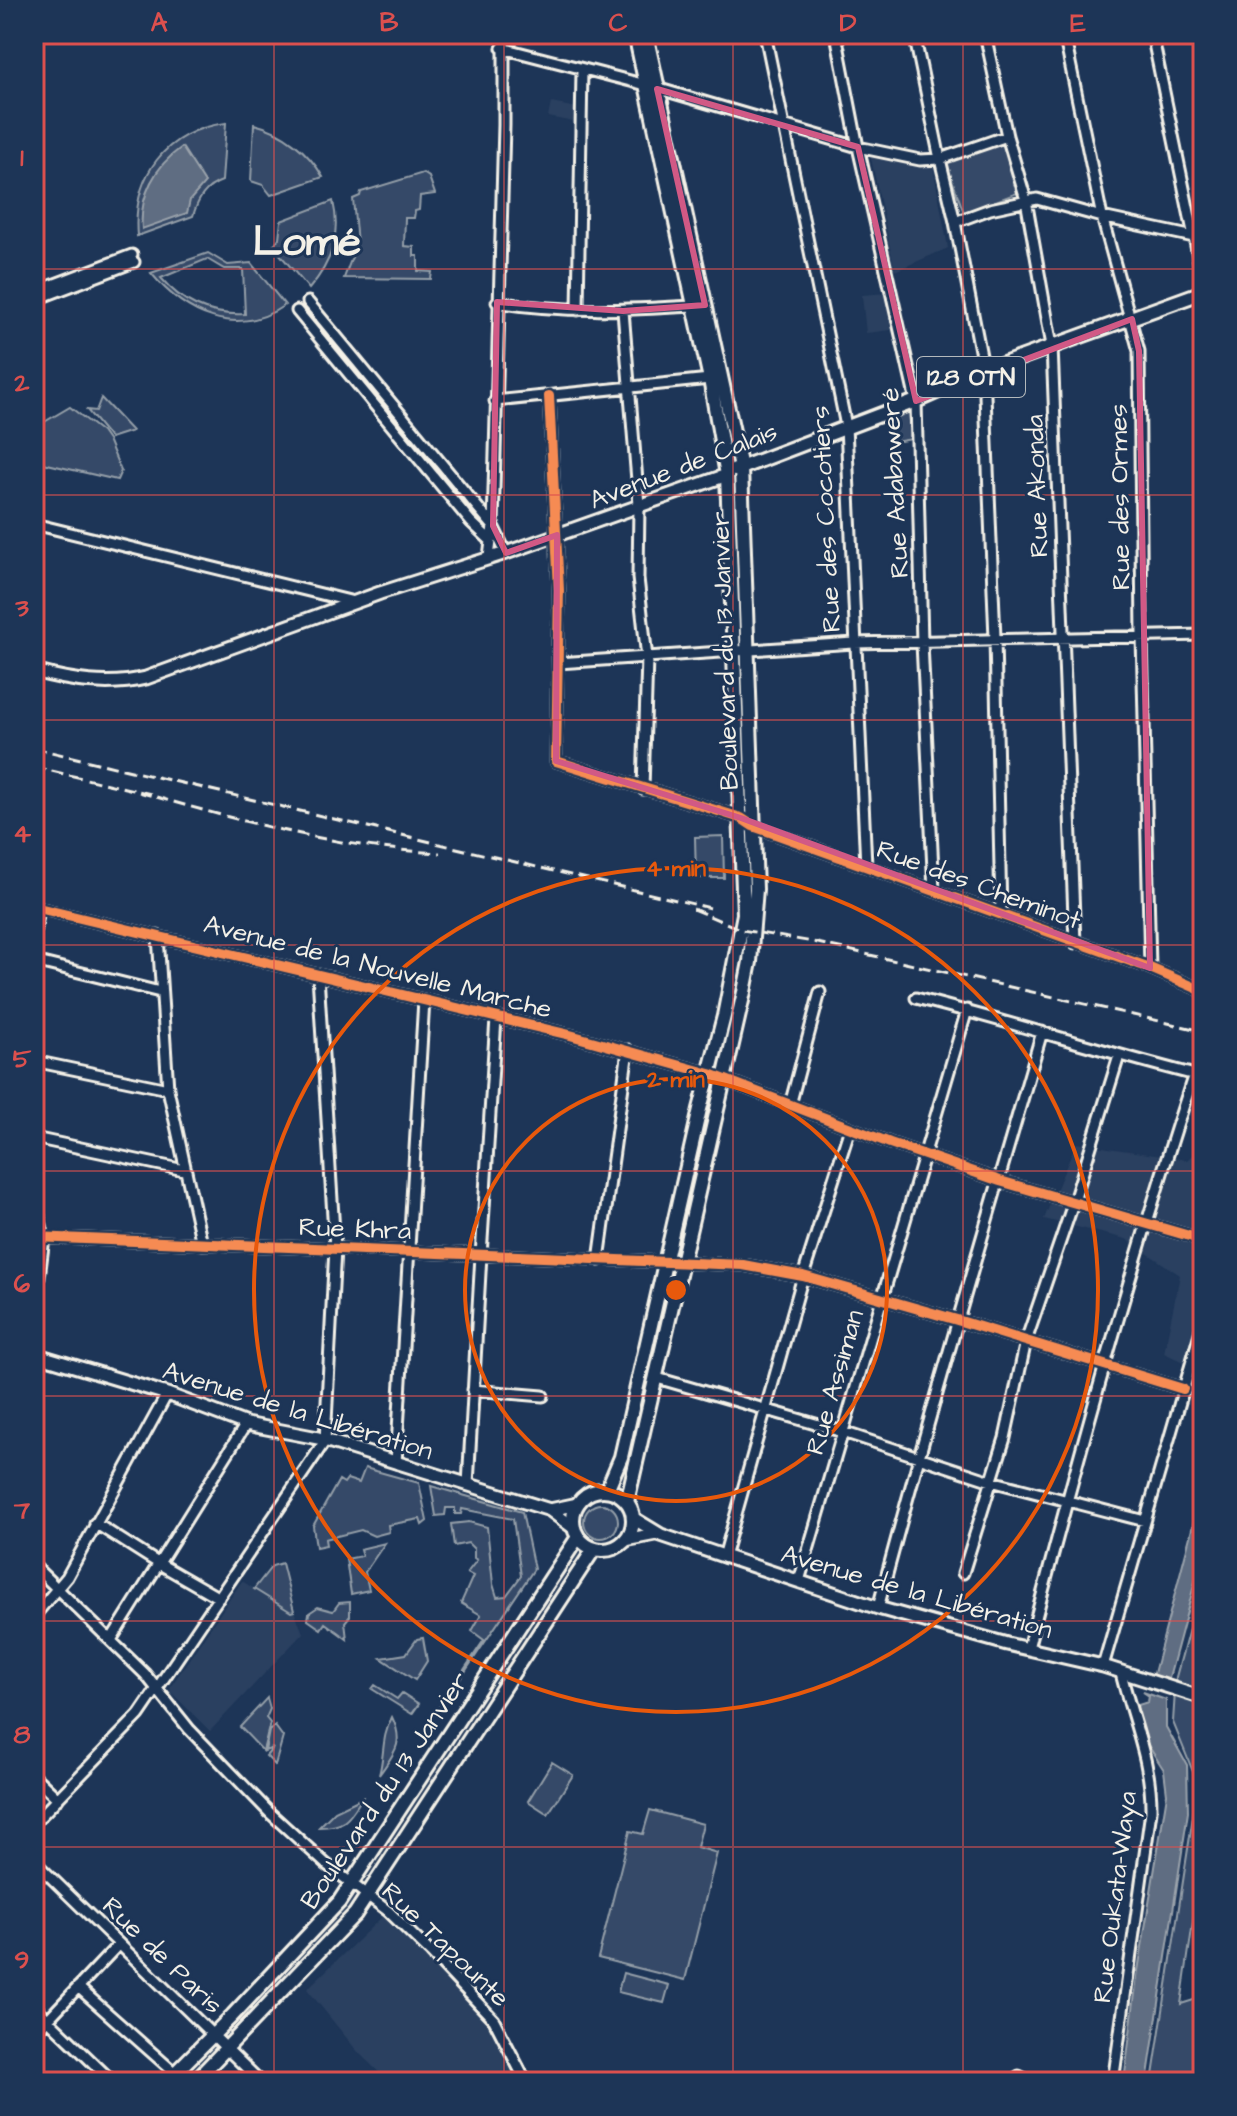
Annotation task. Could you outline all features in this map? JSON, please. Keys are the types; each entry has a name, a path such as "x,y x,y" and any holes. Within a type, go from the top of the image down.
{"highway":[{"name":"Boulevard du 13 Janvier","path":"627,1502 657,1378 674,1263 710,1074 742,930 741,468 680,182 635,34"},
{"name":"Boulevard du 13 Janvier","path":"607,1490 621,1457 725,1080 750,962 756,889 727,475 652,87 646,34"},
{"path":"1184,34 1203,41"},
{"name":"Avenue de Calais","path":"727,475 984,371 1203,292"},
{"path":"607,1490 615,1492 627,1502 633,1518 632,1526 625,1540 611,1549 594,1549 576,1532 573,1519 578,1504 588,1494 607,1490"},
{"name":"Boulevard du 13 Janvier","path":"171,2078 327,1916 352,1885 576,1532"},
{"name":"Boulevard du 13 Janvier","path":"194,2082 342,1929 367,1897 594,1549"},
{"path":"483,1683 499,1694"}],"main road":[{"name":"Avenue de Calais","path":"34,671 100,683 132,682 354,602 506,553 727,475"},
{"name":"Avenue de la Libération","path":"34,1354 167,1394 246,1424 325,1441 550,1510"},
{"path":"550,1510 578,1504"},
{"path":"550,1510 576,1532"},
{"path":"633,1518 656,1534"},
{"name":"Avenue de la Libération","path":"656,1534 878,1608 1103,1666 1203,1698"},
{"path":"625,1540 656,1534"}],"street":[{"path":"489,557 493,526 504,34"},
{"name":"Rue des Cocotiers","path":"765,34 846,426 866,866"},
{"name":"Rue Adabaweré","path":"836,34 858,147 916,401 922,643 934,891"},
{"path":"914,34 984,371 995,638 1001,914"},
{"name":"Rue Akonda","path":"985,34 1007,136 1026,200 1052,346 1075,943"},
{"name":"Rue des Ormes","path":"1064,34 1102,217 1139,351 1150,968"},
{"path":"1152,34 1198,237 1203,280"},
{"path":"502,48 652,87 858,147 926,161 1007,136"},
{"path":"578,310 582,70"},
{"path":"955,222 1037,199 1102,217 1198,237"},
{"path":"34,292 133,259 34,300"},
{"path":"308,302 493,526 506,553"},
{"path":"497,302 540,309 623,311 694,306"},
{"path":"297,311 490,540"},
{"path":"623,311 639,505 638,578 647,658 643,789"},
{"path":"495,401 710,379"},
{"path":"549,396 557,535 558,663 854,643 1203,635"},
{"path":"34,524 354,602"},
{"name":"Rue des Cheminot","path":"558,663 556,761 741,818 753,826 1150,968 1203,991"},
{"path":"34,933 37,908"},
{"name":"Avenue de la Nouvelle Marche","path":"37,908 628,1050 710,1074 1000,1181 1203,1240"},
{"path":"158,936 168,1089 202,1244"},
{"path":"34,961 160,992"},
{"path":"34,1823 125,1731 158,1689 325,1441 335,1248 318,975"},
{"path":"790,1105 820,992"},
{"path":"916,998 1198,1076 1144,1223 1028,1648"},
{"path":"396,1463 424,1000"},
{"name":"Rue Assiman","path":"799,1581 967,1010"},
{"path":"468,1485 496,1018"},
{"path":"878,1608 957,1320 1042,1032"},
{"path":"599,1260 628,1050"},
{"path":"963,1573 1011,1417 1026,1341 1119,1056"},
{"path":"34,1061 168,1089"},
{"path":"724,1557 803,1276 850,1128"},
{"path":"34,1138 184,1170"},
{"path":"34,1195 39,1237 34,1317"},
{"name":"Rue Khra","path":"39,1237 743,1265 803,1276 1183,1389"},
{"path":"1103,1666 1203,1323"},
{"path":"657,1378 843,1432 991,1481 1145,1521"},
{"path":"473,1390 543,1396"},
{"path":"34,1616 58,1589 167,1394"},
{"path":"111,1640 246,1424"},
{"path":"95,1523 219,1598"},
{"name":"Rue Tapounte","path":"34,1566 158,1689 205,1747 270,1813 352,1885 388,1911 494,2020 526,2082"},
{"name":"Rue Oukata-Waya","path":"1113,2082 1151,1811 1147,1764 1121,1673"},
{"path":"34,1776 58,1799"},
{"name":"Rue de Paris","path":"34,1861 261,2082"},
{"path":"34,2034 119,1944"},
{"path":"78,1987 171,2078"},
{"path":"34,2006 113,2082"},
{"path":"1012,2082 1019,2076 1032,2082"}],"highlighted area":[{"path":"657,89 858,147 916,401 1132,319 1139,351 1150,968 741,818 556,761 557,535 506,553 493,526 497,302 623,311 705,305"}],"shaded area":[{"path":"551,103 577,108 574,122 548,117"},
{"path":"226,123 222,181 203,194 193,216 137,236 140,194 157,160 170,146 186,136"},
{"path":"254,124 294,143 323,177 271,195 263,185 251,181"},
{"path":"1001,139 1020,192 964,213 945,160"},
{"path":"182,147 205,183 190,200 187,213 142,229 143,205 151,183 164,163"},
{"path":"882,154 933,166 948,248 895,271 871,158"},
{"path":"423,173 429,177 435,194 420,196 419,210 415,211 414,218 405,218 404,246 414,247 414,256 418,256 418,271 432,272 431,279 344,278 357,244 353,199 361,192"},
{"path":"333,201 336,225 333,248 324,269 309,289 273,246 279,238 281,221"},
{"path":"208,253 228,265 251,263 285,305 267,315 248,320 230,321 212,317 179,300 151,273","holes":["207,259 224,269 243,269 245,314 221,313 198,306 179,295 161,278"]},
{"path":"887,293 891,330 866,333 862,295"},
{"path":"101,398 132,431 110,438 87,410 96,411"},
{"path":"70,407 102,432 109,442 121,471 117,480 43,463 34,455 34,431"},
{"path":"909,413 912,439 889,443 885,416"},
{"path":"723,836 724,878 696,878 695,837"},
{"path":"1076,1143 1187,1160 1203,1145 1203,1371 1164,1353 1180,1275 1126,1239 1044,1219"},
{"path":"365,1468 419,1483 427,1521 422,1525 420,1519 388,1525 389,1532 374,1536 361,1530 325,1539 326,1545 316,1547 313,1526 339,1480 359,1483"},
{"path":"431,1486 522,1512 534,1569 440,1709 484,1640 472,1631 481,1615 461,1603 473,1576 467,1573 477,1560 474,1549 468,1543 454,1546 451,1524 469,1522 487,1527 497,1597 506,1596 521,1576 513,1519 462,1509 461,1514 455,1514 455,1508 446,1508 445,1515 436,1516"},
{"path":"1203,1487 1203,1552 1168,1682 1153,1677"},
{"path":"601,1504 613,1509 618,1521 613,1533 601,1538 589,1533 584,1521 589,1509"},
{"path":"385,1543 365,1572 369,1590 351,1594 346,1559 362,1556 360,1549"},
{"path":"282,1563 294,1611 291,1612 254,1589 272,1566"},
{"path":"1203,1578 1203,1854 1181,2004 1203,1997 1203,2082 1152,2082 1198,1784 1173,1722 1176,1677"},
{"path":"242,1581 294,1611 303,1633 210,1731 170,1691 171,1686"},
{"path":"350,1602 350,1616 345,1622 347,1639 325,1623 321,1629 308,1620 309,1613 318,1607 333,1611 339,1603"},
{"path":"423,1638 427,1661 415,1680 381,1658 406,1654 417,1639"},
{"path":"375,1685 397,1699 402,1693 419,1704 412,1714 372,1689"},
{"path":"1143,1692 1166,1700 1166,1727 1187,1765 1188,1812 1147,2082 1124,2082 1137,1977 1167,1794 1164,1770 1144,1739 1136,1710 1138,1705 1148,1702 1149,1696"},
{"path":"267,1698 270,1709 266,1718 270,1723 263,1751 240,1727"},
{"path":"392,1717 398,1741 379,1775 386,1732"},
{"path":"275,1726 283,1737 275,1765 266,1756 273,1748 265,1751 269,1731"},
{"path":"552,1762 573,1775 548,1814 528,1801"},
{"path":"362,1798 346,1820 319,1827 335,1811"},
{"path":"650,1810 703,1824 697,1847 717,1853 685,1980 598,1958 630,1831 643,1834"},
{"path":"384,1915 491,2023 521,2082 389,2082 358,2052 307,1989"},
{"path":"623,1973 669,1985 664,2003 618,1992"}],"railway":[{"path":"34,748 710,908"},
{"path":"34,767 151,794"},
{"path":"139,792 251,823 326,839 440,853"},
{"path":"693,909 742,930 813,942 1203,1031"}],"cycle path":[{"path":"549,396 559,590 556,761 741,818 753,826 1150,968 1203,991"},
{"path":"34,907 570,1035 710,1074 890,1143 1000,1181 1203,1240"},
{"path":"34,1237 743,1265 803,1276 1183,1389"}],"district":[{"name":"Lomé","path":"307,240"}]}
